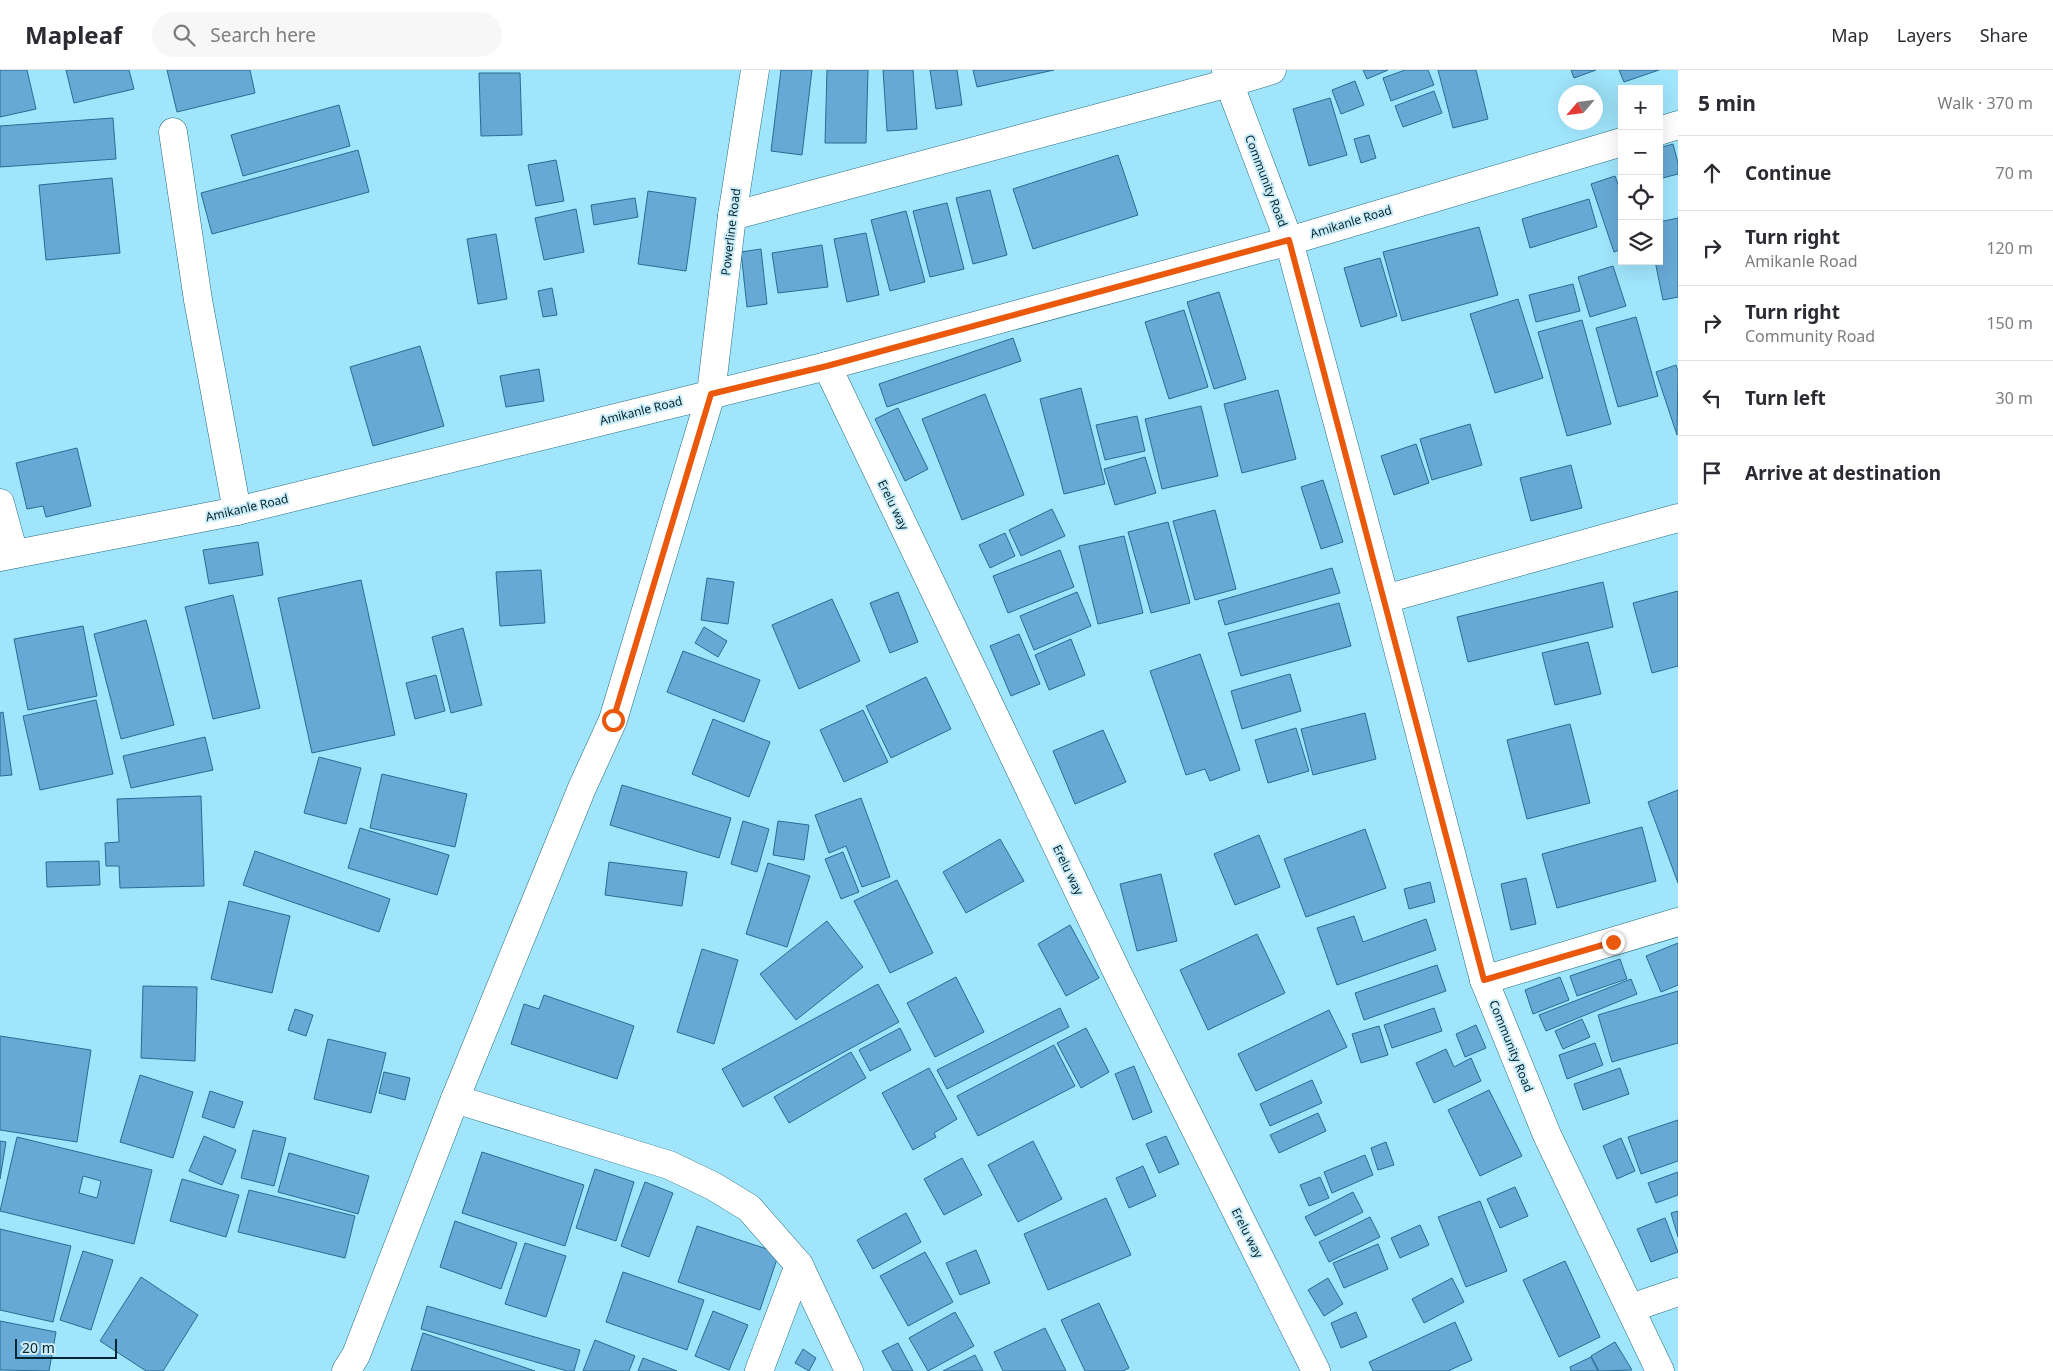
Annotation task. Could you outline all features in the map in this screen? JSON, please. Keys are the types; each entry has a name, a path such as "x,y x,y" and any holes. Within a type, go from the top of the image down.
{"street":[{"name":"Powerline Road","path":"346,1371 356,1356 454,1099 582,788 613,720 711,394 732,216 755,70"},
{"path":"732,216 1228,77 1272,70"},
{"name":"Community Road","path":"1228,77 1289,240 1484,980 1547,1135 1660,1371"},
{"path":"1663,129 1678,125"},
{"path":"173,132 198,300 237,511"},
{"name":"Amikanle Road","path":"7,556 237,511 827,366 1289,240 1618,143"},
{"name":"Erelu way","path":"827,366 1120,978 1316,1371"},
{"path":"0,503 7,556"},
{"path":"1385,599 1678,518"},
{"path":"1484,980 1678,922"},
{"path":"454,1099 670,1165 713,1186 748,1208 799,1265 849,1371"},
{"path":"760,1371 799,1265"},
{"path":"1631,1308 1678,1292"}],"building":[{"path":"0,70 27,70 36,109 0,117"},
{"path":"66,70 129,70 134,89 74,103"},
{"path":"167,70 250,70 255,93 177,112"},
{"path":"781,70 812,70 802,155 771,151"},
{"path":"827,70 868,70 866,143 825,143"},
{"path":"883,70 913,70 917,129 887,131"},
{"path":"930,70 957,70 962,105 936,109"},
{"path":"973,70 1054,70 977,87"},
{"path":"1363,70 1388,70 1367,79"},
{"path":"1405,70 1428,70 1434,85 1391,101 1383,78"},
{"path":"1438,70 1476,70 1488,119 1453,128"},
{"path":"1571,70 1596,70 1574,78"},
{"path":"1619,70 1659,70 1624,82"},
{"path":"479,73 520,73 522,135 481,136"},
{"path":"1355,81 1364,105 1341,114 1332,90"},
{"path":"1434,91 1442,113 1403,127 1395,106"},
{"path":"1330,98 1347,155 1309,166 1293,109"},
{"path":"339,105 350,146 243,176 231,135"},
{"path":"113,118 116,159 0,167 0,126"},
{"path":"1369,135 1376,158 1361,163 1354,139"},
{"path":"1673,144 1678,163 1678,174 1663,178 1663,175 1663,147"},
{"path":"358,150 369,192 212,234 201,193"},
{"path":"1118,155 1138,215 1033,249 1013,189"},
{"path":"556,160 564,201 536,206 528,165"},
{"path":"1615,176 1618,184 1618,250 1614,252 1591,184"},
{"path":"112,178 120,253 46,260 39,185"},
{"path":"990,190 1007,255 973,264 956,198"},
{"path":"648,191 696,198 686,271 638,264"},
{"path":"635,198 638,217 594,225 591,205"},
{"path":"1589,199 1597,227 1530,248 1522,219"},
{"path":"947,203 964,269 930,277 913,211"},
{"path":"576,209 584,252 544,260 535,218"},
{"path":"906,211 925,282 890,291 871,220"},
{"path":"1678,218 1678,297 1663,300 1656,265 1663,265 1663,221"},
{"path":"1479,227 1498,295 1402,321 1383,252"},
{"path":"866,233 879,295 847,302 834,239"},
{"path":"496,234 507,299 478,304 467,239"},
{"path":"822,245 828,287 778,293 772,253"},
{"path":"761,249 767,304 747,307 741,252"},
{"path":"1380,258 1397,316 1361,327 1344,268"},
{"path":"1613,266 1626,306 1590,317 1578,277"},
{"path":"1573,284 1580,311 1536,322 1529,295"},
{"path":"552,288 557,315 543,317 538,291"},
{"path":"1219,292 1246,379 1214,389 1187,302"},
{"path":"1518,299 1543,378 1495,393 1470,314"},
{"path":"1184,310 1208,387 1169,399 1145,322"},
{"path":"1636,317 1658,396 1618,407 1596,328"},
{"path":"1582,320 1611,424 1567,436 1538,332"},
{"path":"1013,338 1021,361 887,407 879,384"},
{"path":"420,346 444,426 373,446 350,367"},
{"path":"1676,365 1678,372 1677,435 1656,372"},
{"path":"539,369 544,401 506,407 500,376"},
{"path":"1081,388 1105,484 1064,494 1040,399"},
{"path":"1278,390 1296,459 1242,473 1224,404"},
{"path":"985,394 1024,495 962,520 922,419"},
{"path":"1201,406 1218,476 1162,489 1145,419"},
{"path":"898,408 928,469 905,481 875,419"},
{"path":"1137,416 1145,451 1105,460 1096,425"},
{"path":"1470,424 1482,465 1432,480 1420,439"},
{"path":"1416,444 1429,483 1394,495 1381,456"},
{"path":"77,448 91,506 46,517 43,506 27,509 16,463"},
{"path":"1145,457 1156,493 1115,505 1104,469"},
{"path":"1571,465 1582,508 1531,521 1520,478"},
{"path":"1323,480 1343,542 1321,549 1301,487"},
{"path":"1052,509 1065,536 1021,556 1009,530"},
{"path":"1215,510 1236,589 1195,600 1173,521"},
{"path":"1168,522 1190,603 1151,613 1128,532"},
{"path":"1005,533 1015,556 990,568 979,545"},
{"path":"1124,536 1143,613 1098,624 1079,546"},
{"path":"258,542 263,575 209,584 203,550"},
{"path":"1060,550 1074,587 1008,613 993,576"},
{"path":"1332,568 1340,593 1225,625 1218,601"},
{"path":"541,570 545,623 500,626 496,572"},
{"path":"707,578 734,582 728,624 701,620"},
{"path":"361,580 395,735 312,753 278,598"},
{"path":"1603,582 1613,627 1468,662 1457,617"},
{"path":"1678,591 1678,666 1652,673 1633,603"},
{"path":"898,592 918,642 890,653 870,603"},
{"path":"1077,592 1091,626 1034,650 1020,616"},
{"path":"233,595 260,708 213,719 185,607"},
{"path":"832,599 860,661 799,689 772,625"},
{"path":"1339,603 1351,646 1241,676 1228,633"},
{"path":"146,620 174,725 121,739 94,634"},
{"path":"83,626 97,696 28,710 14,639"},
{"path":"704,627 727,641 718,657 695,643"},
{"path":"463,628 482,705 451,713 432,637"},
{"path":"1019,634 1040,684 1011,696 990,646"},
{"path":"1071,639 1085,675 1049,690 1035,655"},
{"path":"1588,642 1601,694 1555,705 1542,653"},
{"path":"683,651 760,680 744,722 667,692"},
{"path":"1200,654 1240,770 1210,781 1205,769 1186,775 1150,671"},
{"path":"1290,674 1301,711 1242,729 1231,691"},
{"path":"436,675 445,711 415,719 406,683"},
{"path":"926,677 951,729 891,758 866,706"},
{"path":"96,700 113,774 40,790 23,716"},
{"path":"863,710 888,762 844,782 820,730"},
{"path":"3,712 12,775 0,776 0,713"},
{"path":"1365,713 1376,759 1313,775 1301,729"},
{"path":"713,719 770,742 749,797 692,774"},
{"path":"1570,724 1590,803 1527,819 1507,740"},
{"path":"1296,728 1309,771 1268,783 1255,740"},
{"path":"1103,730 1126,782 1075,804 1053,751"},
{"path":"205,737 213,770 131,788 123,756"},
{"path":"319,757 361,768 346,824 304,813"},
{"path":"382,774 467,794 455,847 370,828"},
{"path":"622,785 731,818 719,858 610,825"},
{"path":"1678,790 1678,883 1648,802"},
{"path":"201,796 204,886 120,888 119,866 106,866 105,843 119,842 117,799"},
{"path":"861,798 890,877 862,887 846,846 829,853 815,815"},
{"path":"743,821 769,829 757,872 731,864"},
{"path":"778,821 809,825 804,860 773,855"},
{"path":"1642,827 1656,881 1557,908 1542,854"},
{"path":"360,828 449,855 437,895 348,868"},
{"path":"1365,829 1386,888 1306,917 1284,859"},
{"path":"1259,835 1280,887 1235,905 1214,854"},
{"path":"1000,839 1024,881 966,913 943,872"},
{"path":"255,851 390,899 379,932 243,885"},
{"path":"843,852 859,892 841,899 825,859"},
{"path":"99,861 100,885 47,887 46,862"},
{"path":"609,862 687,872 682,906 605,895"},
{"path":"768,863 810,876 787,947 746,934"},
{"path":"1161,874 1177,941 1137,951 1120,884"},
{"path":"1526,878 1536,924 1511,930 1501,884"},
{"path":"897,880 933,953 890,973 854,901"},
{"path":"1430,882 1435,902 1409,909 1404,889"},
{"path":"229,901 290,916 272,993 211,979"},
{"path":"1354,916 1363,942 1426,919 1436,950 1337,985 1317,928"},
{"path":"827,921 863,967 796,1020 760,974"},
{"path":"1070,925 1099,978 1066,996 1038,944"},
{"path":"1257,934 1285,993 1208,1030 1180,970"},
{"path":"1678,943 1678,985 1661,992 1646,956"},
{"path":"702,949 738,960 714,1044 677,1032"},
{"path":"1620,959 1627,979 1577,996 1570,976"},
{"path":"1437,965 1446,991 1364,1020 1355,993"},
{"path":"956,977 984,1032 935,1057 907,1003"},
{"path":"1560,977 1569,1000 1533,1014 1525,990"},
{"path":"1631,979 1637,994 1546,1031 1539,1015"},
{"path":"878,984 899,1022 743,1107 722,1069"},
{"path":"143,986 197,987 195,1061 141,1058"},
{"path":"1678,991 1678,1043 1612,1062 1598,1015"},
{"path":"544,995 634,1026 617,1079 511,1044 524,1004 539,1009"},
{"path":"1060,1008 1069,1027 947,1089 937,1070"},
{"path":"1434,1008 1442,1031 1392,1048 1384,1025"},
{"path":"295,1009 313,1015 306,1036 288,1030"},
{"path":"1329,1010 1347,1047 1256,1091 1238,1054"},
{"path":"1582,1019 1590,1037 1563,1049 1555,1031"},
{"path":"1476,1025 1486,1048 1465,1057 1456,1034"},
{"path":"1379,1026 1388,1055 1361,1063 1352,1034"},
{"path":"900,1028 911,1050 870,1071 859,1050"},
{"path":"1086,1028 1109,1072 1081,1088 1057,1043"},
{"path":"0,1036 91,1050 77,1142 0,1130"},
{"path":"328,1039 386,1053 371,1113 314,1099"},
{"path":"1595,1043 1603,1065 1567,1079 1559,1055"},
{"path":"1054,1045 1075,1086 978,1136 957,1096"},
{"path":"1446,1049 1454,1067 1471,1058 1481,1081 1434,1103 1416,1063"},
{"path":"851,1052 866,1078 789,1123 774,1097"},
{"path":"1134,1066 1152,1112 1133,1120 1115,1074"},
{"path":"929,1068 957,1119 934,1133 936,1137 913,1150 882,1093"},
{"path":"1620,1068 1629,1094 1583,1110 1574,1084"},
{"path":"384,1072 410,1078 405,1100 379,1093"},
{"path":"140,1075 193,1092 173,1158 120,1142"},
{"path":"1312,1080 1322,1103 1270,1126 1260,1104"},
{"path":"1489,1090 1522,1156 1480,1176 1448,1110"},
{"path":"210,1091 243,1102 234,1128 202,1117"},
{"path":"1318,1113 1326,1131 1279,1153 1270,1135"},
{"path":"1678,1120 1678,1161 1641,1174 1628,1137"},
{"path":"253,1130 286,1138 274,1186 241,1178"},
{"path":"204,1136 236,1150 222,1185 189,1171"},
{"path":"1166,1136 1179,1164 1159,1173 1146,1144"},
{"path":"17,1137 152,1170 134,1244 0,1211","holes":["83,1176 101,1181 97,1198 79,1193"]},
{"path":"1621,1138 1635,1171 1617,1179 1603,1146"},
{"path":"0,1141 6,1142 0,1179"},
{"path":"1033,1141 1062,1199 1018,1222 988,1165"},
{"path":"1386,1142 1394,1165 1378,1170 1371,1148"},
{"path":"482,1152 584,1185 565,1246 462,1213"},
{"path":"289,1153 369,1176 358,1214 278,1192"},
{"path":"1365,1155 1373,1175 1332,1193 1324,1172"},
{"path":"962,1158 982,1195 944,1215 924,1179"},
{"path":"1143,1166 1156,1196 1129,1208 1116,1178"},
{"path":"595,1169 634,1182 616,1241 576,1228"},
{"path":"1678,1172 1678,1195 1656,1203 1648,1183"},
{"path":"1320,1177 1329,1198 1309,1206 1300,1185"},
{"path":"182,1179 239,1195 226,1237 170,1221"},
{"path":"645,1182 673,1193 649,1257 621,1246"},
{"path":"1515,1187 1528,1216 1500,1228 1487,1199"},
{"path":"249,1190 355,1216 345,1258 238,1232"},
{"path":"1353,1192 1363,1212 1315,1236 1305,1217"},
{"path":"1106,1198 1131,1255 1048,1290 1024,1234"},
{"path":"1480,1201 1507,1271 1466,1287 1438,1217"},
{"path":"1678,1211 1678,1237 1671,1213"},
{"path":"906,1213 921,1242 873,1269 857,1240"},
{"path":"1370,1217 1380,1237 1329,1262 1319,1242"},
{"path":"1665,1218 1678,1252 1651,1262 1637,1229"},
{"path":"455,1221 517,1243 501,1289 440,1267"},
{"path":"1420,1225 1429,1245 1400,1258 1391,1238"},
{"path":"697,1226 779,1253 760,1310 678,1282"},
{"path":"0,1229 71,1246 53,1322 0,1310"},
{"path":"525,1243 566,1256 546,1317 505,1304"},
{"path":"1378,1244 1388,1269 1344,1288 1333,1263"},
{"path":"976,1250 990,1283 960,1295 946,1263"},
{"path":"83,1251 113,1260 91,1330 60,1320"},
{"path":"925,1252 953,1302 908,1326 880,1276"},
{"path":"1565,1261 1600,1337 1559,1357 1523,1280"},
{"path":"623,1272 704,1300 687,1350 606,1322"},
{"path":"141,1277 198,1315 163,1371 146,1371 100,1341"},
{"path":"1328,1278 1343,1304 1324,1316 1308,1290"},
{"path":"1452,1278 1464,1302 1424,1323 1412,1299"},
{"path":"1099,1303 1129,1368 1123,1371 1085,1371 1061,1320"},
{"path":"427,1306 580,1350 574,1371 567,1371 421,1329"},
{"path":"713,1311 748,1325 729,1370 695,1356"},
{"path":"955,1312 974,1346 928,1371 909,1338"},
{"path":"1356,1312 1367,1337 1341,1348 1331,1323"},
{"path":"0,1321 56,1332 49,1371 0,1370"},
{"path":"1455,1322 1472,1360 1448,1371 1373,1371 1369,1362"},
{"path":"1045,1328 1066,1371 1003,1371 994,1352"},
{"path":"423,1333 535,1371 411,1371"},
{"path":"595,1340 635,1356 629,1371 583,1371"},
{"path":"1615,1342 1632,1370 1599,1371 1591,1356"},
{"path":"898,1343 913,1371 893,1371 882,1351"},
{"path":"803,1349 816,1358 809,1371 795,1363"},
{"path":"975,1355 983,1371 943,1371"},
{"path":"1591,1357 1598,1371 1571,1371 1570,1367"},
{"path":"643,1358 677,1371 638,1371"}],"route":[{"path":"613,720 711,394 827,366 1289,240 1484,980 1613,942"}]}
